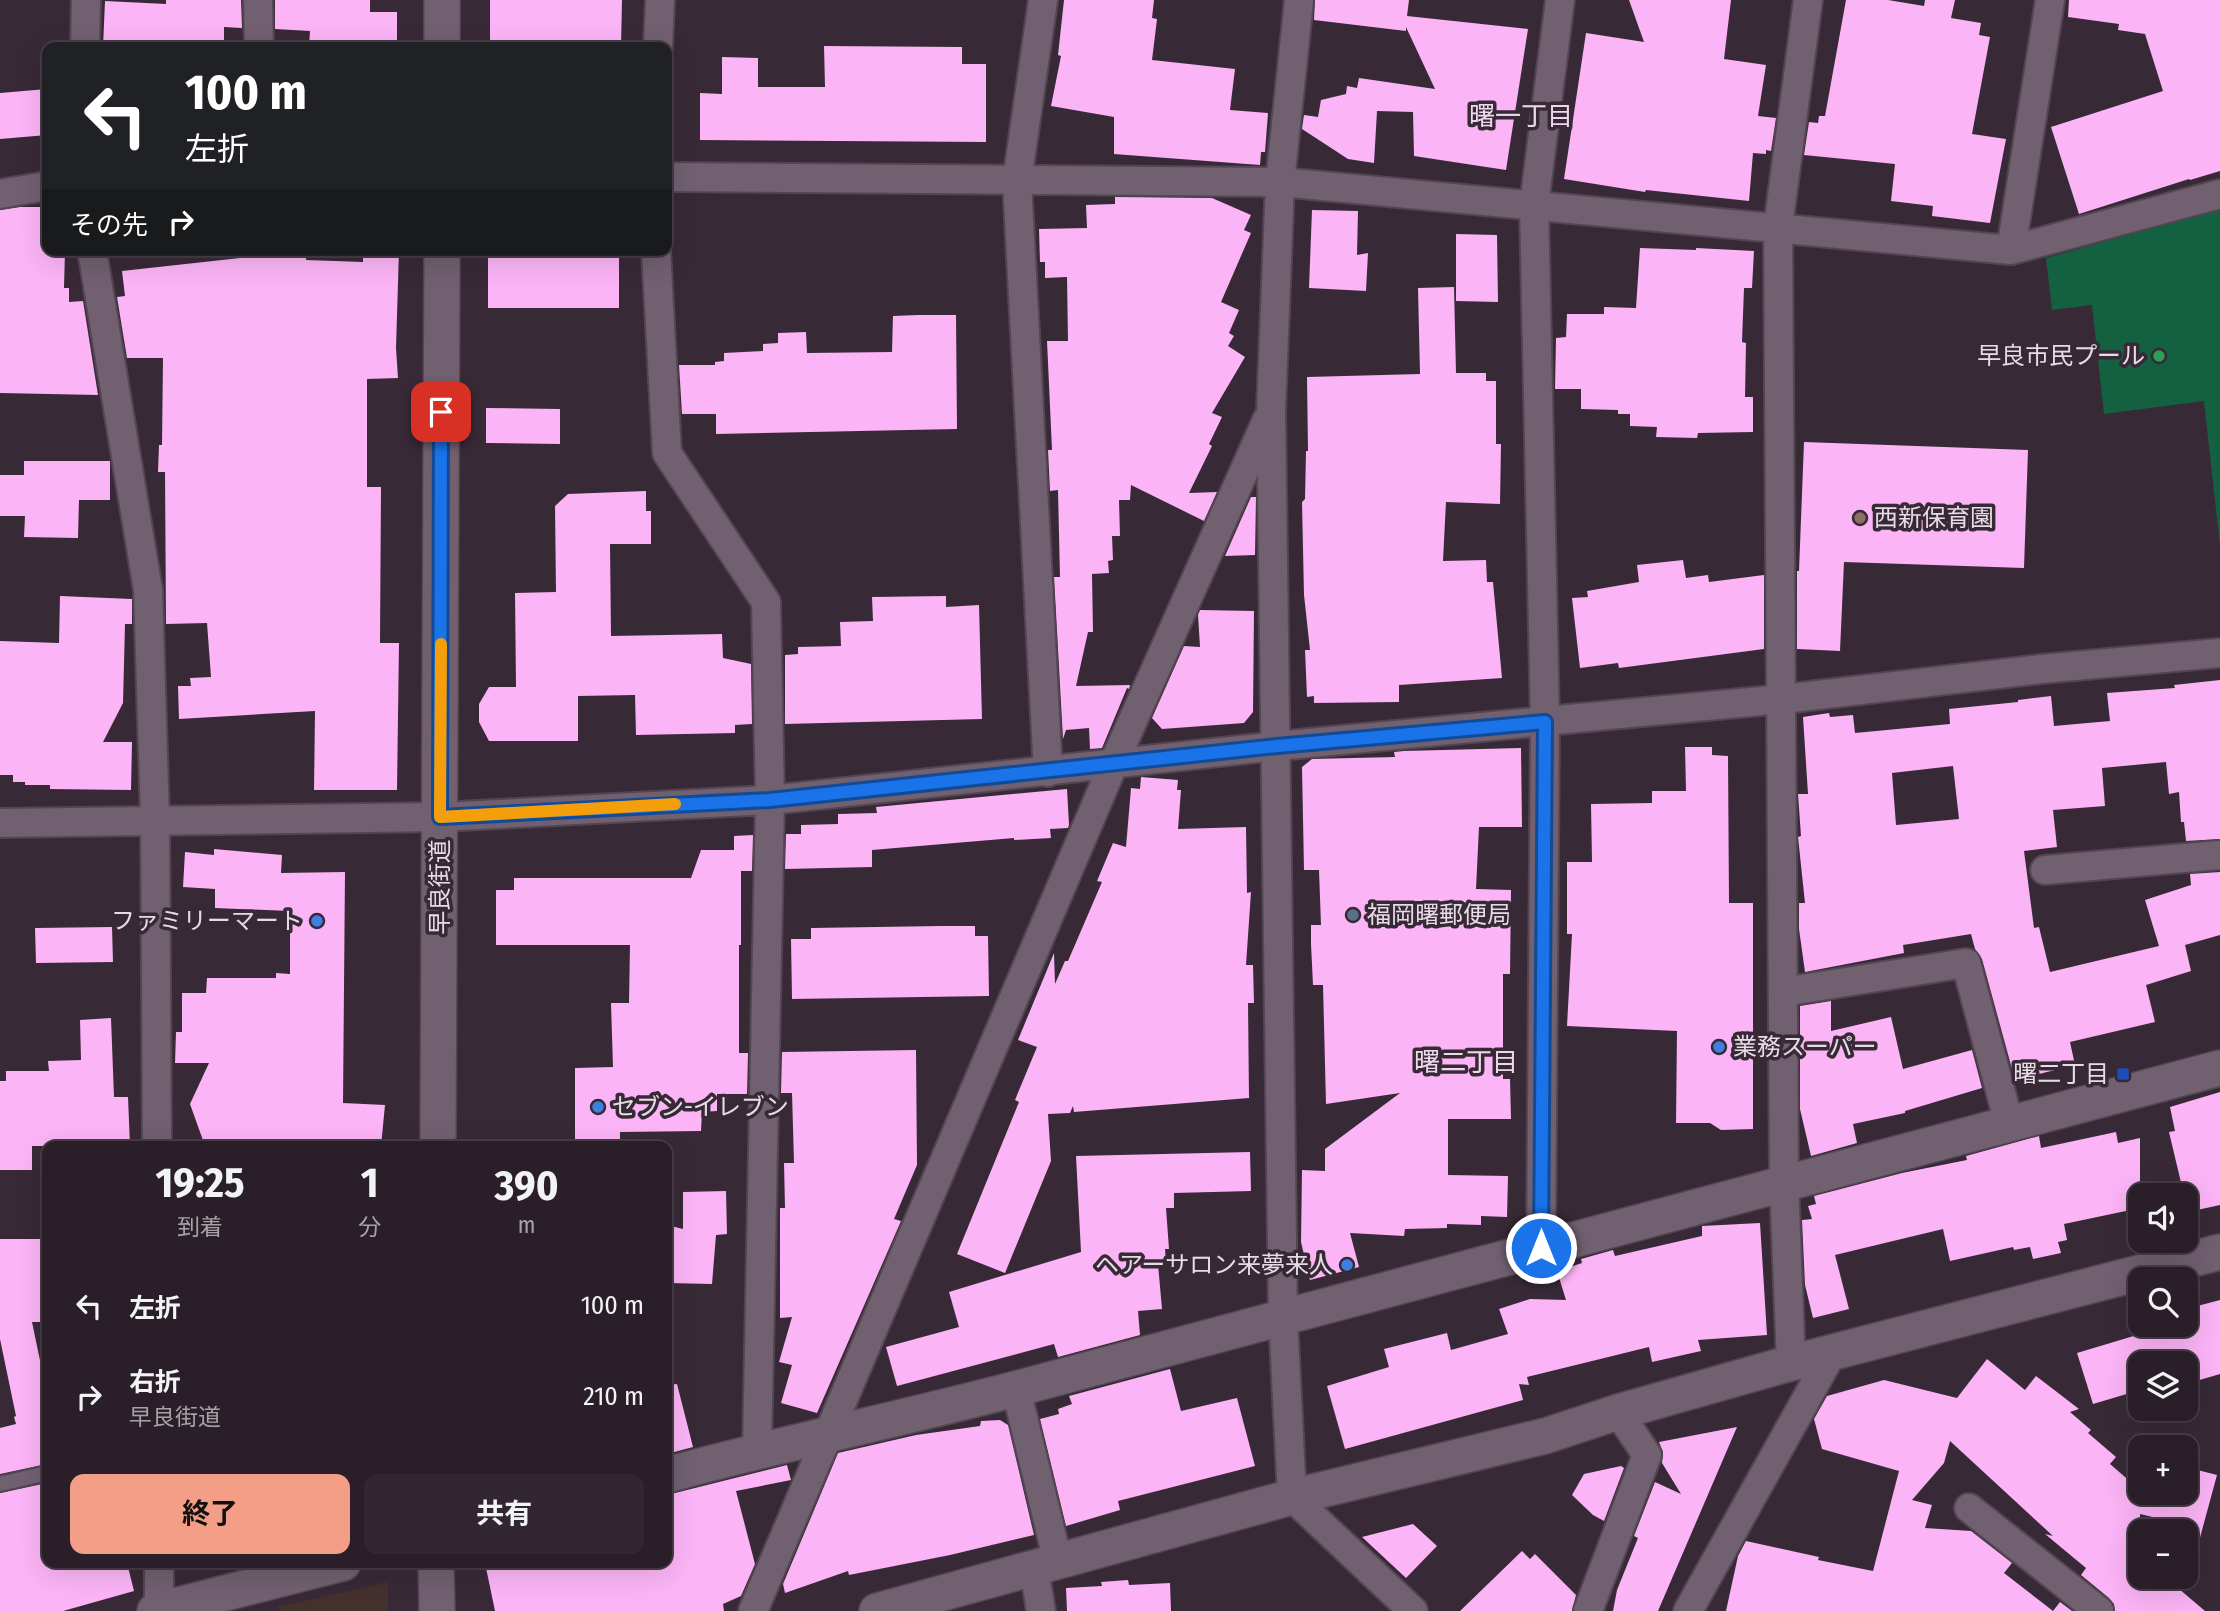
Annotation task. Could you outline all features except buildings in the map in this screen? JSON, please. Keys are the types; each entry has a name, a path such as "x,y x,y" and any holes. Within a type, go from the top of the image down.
{"street":[{"path":"85,42 86,0"},
{"path":"258,0 258,42"},
{"path":"442,0 442,42"},
{"path":"658,42 660,0"},
{"path":"1042,0 1017,181 1048,772"},
{"path":"1299,0 1280,182 1271,411 1283,1317 1292,1497 1413,1611"},
{"path":"1541,1248 1545,722 1534,205 1560,0"},
{"path":"1791,1363 1784,1182 1778,227 1808,0"},
{"path":"2011,250 2050,0"},
{"path":"672,177 1280,182 2011,250 2220,194"},
{"path":"0,194 42,187"},
{"path":"93,256 148,590 155,819 157,1141"},
{"name":"早良街道","path":"438,1141 442,256"},
{"path":"656,256 667,453 766,602 770,800 757,1450"},
{"path":"753,1611 1113,765 1271,411"},
{"path":"0,823 440,817 770,800 1277,746 1783,699 2042,669 2220,653"},
{"path":"2045,870 2220,855"},
{"path":"1783,992 1966,963 2009,1123"},
{"path":"672,1474 757,1450 829,1436 1016,1389 1784,1182 2220,1068"},
{"path":"877,1611 1292,1497 1545,1436 1618,1412 1791,1363 2220,1252"},
{"path":"1688,1611 1832,1353"},
{"path":"1016,1389 1046,1565 1041,1611"},
{"path":"1588,1611 1647,1455 1618,1412"},
{"path":"1969,1508 2099,1611"},
{"path":"159,1568 157,1610 323,1568"},
{"path":"436,1568 437,1611"}],"lane":[{"path":"0,1484 42,1474"}],"shaded area":[{"path":"388,1582 388,1611 279,1611 278,1607"}],"green space":[{"name":"早良市民プール","path":"2220,209 2220,546 2204,401 2104,414 2092,305 2052,310 2046,258"}],"slow traffic":[{"path":"441,644 440,817 675,804"}],"place":[{"name":"早良市民プール","path":"2159,356"},
{"name":"西新保育園","path":"1860,518"},
{"name":"福岡曙郵便局","path":"1353,915"},
{"name":"ファミリーマート","path":"317,921"},
{"name":"業務スーパー","path":"1719,1047"},
{"name":"曙二丁目","path":"2123,1074"},
{"name":"セブン-イレブン","path":"598,1107"},
{"name":"ヘアーサロン来夢来人","path":"1347,1265"}],"district":[{"name":"曙一丁目","path":"1521,116"},
{"name":"曙二丁目","path":"1466,1062"}],"route":[{"path":"441,412 440,817 770,800 1277,746 1545,722 1541,1248"}]}
